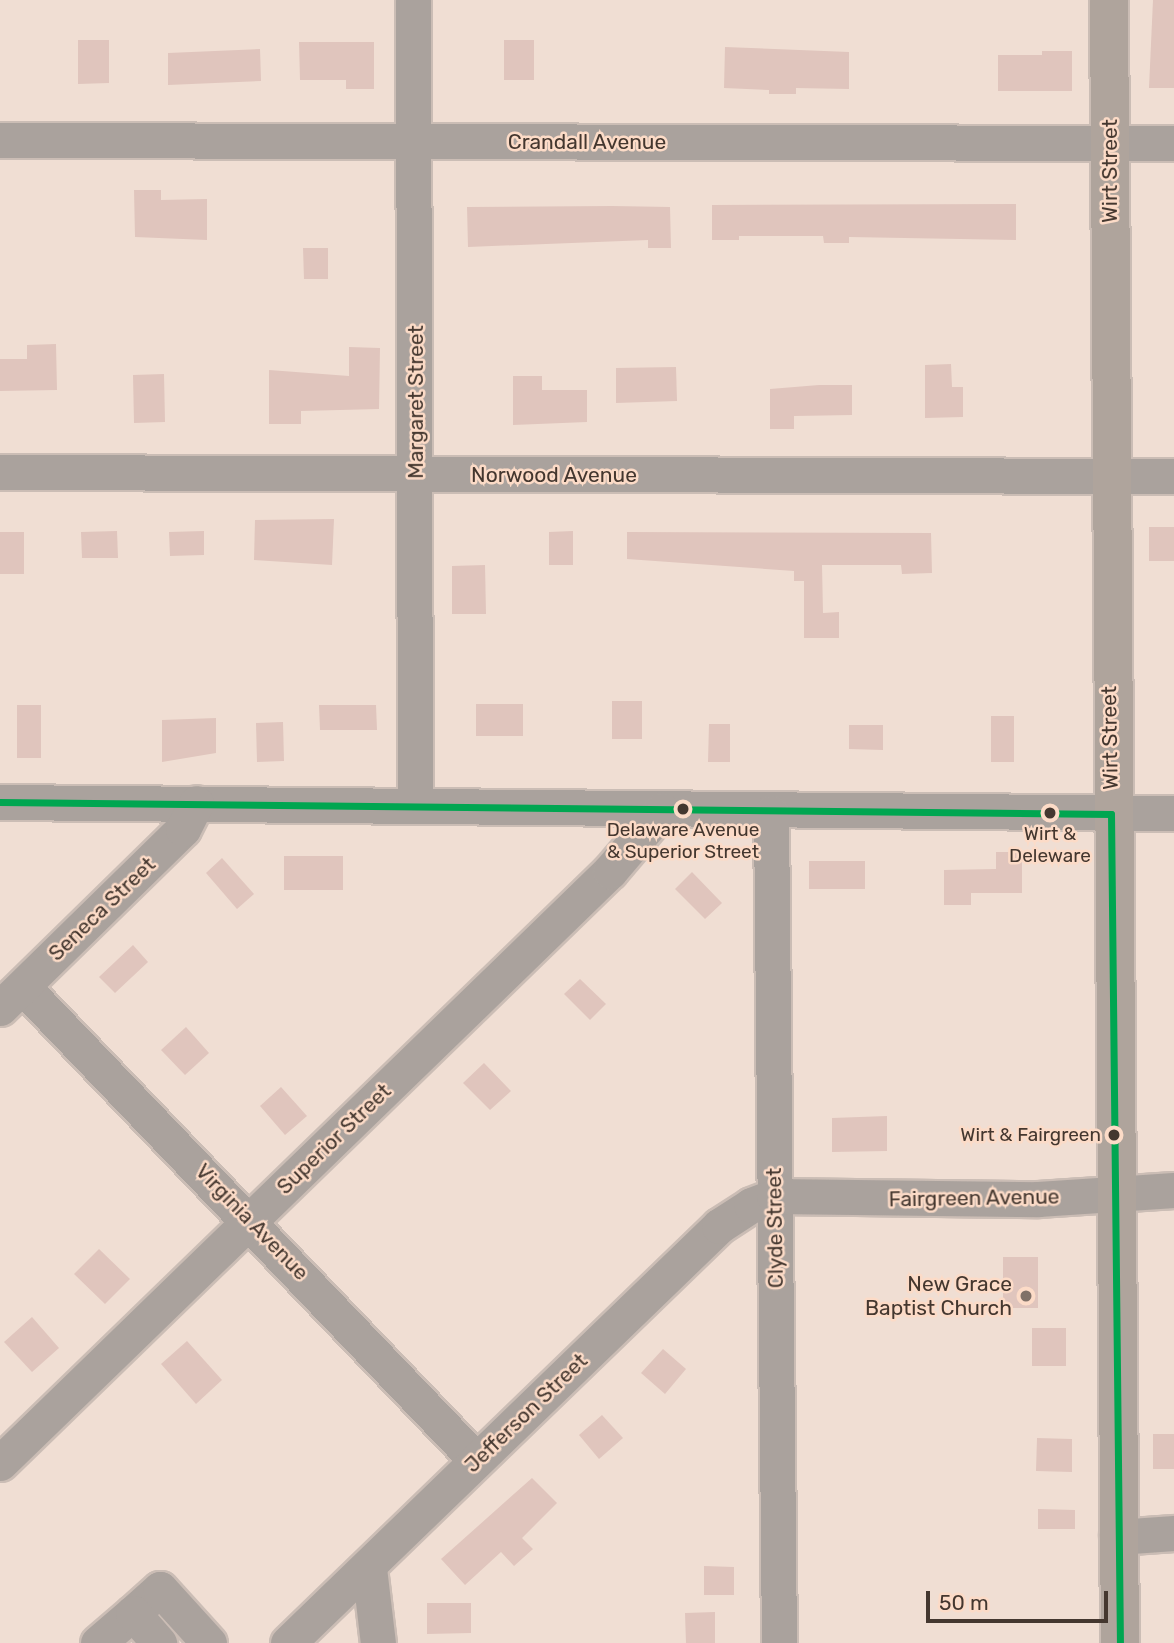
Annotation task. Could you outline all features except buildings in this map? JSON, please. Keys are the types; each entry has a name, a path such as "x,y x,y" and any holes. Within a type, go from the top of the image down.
{"main road":[{"name":"Wirt Street","path":"1109,0 1108,476 1119,1643"}],"street":[{"name":"Margaret Street","path":"413,0 415,803"},
{"name":"Crandall Avenue","path":"0,140 1174,143"},
{"name":"Norwood Avenue","path":"0,472 1174,476"},
{"path":"0,802 593,804 662,810 771,813 1174,813"},
{"name":"Seneca Street","path":"12,998 183,829 196,803"},
{"name":"Superior Street","path":"0,1463 610,871 662,810"},
{"name":"Clyde Street","path":"771,813 779,1643"},
{"name":"Virginia Avenue","path":"12,998 250,1220 476,1460"},
{"name":"Fairgreen Avenue","path":"774,1196 1114,1194 1174,1190"},
{"name":"Jefferson Street","path":"288,1643 369,1569 476,1460 719,1226 774,1196"},
{"path":"1117,1537 1174,1533"},
{"path":"369,1569 378,1643"},
{"path":"98,1643 160,1589 209,1643"},
{"path":"133,1613 159,1643"}],"transit line":[{"path":"0,802 1111,814"},
{"path":"1111,814 1120,1643"}],"place":[{"name":"Delaware Avenue & Superior Street","path":"683,809"},
{"name":"Wirt & Deleware","path":"1050,813"},
{"name":"Wirt & Fairgreen","path":"1114,1135"},
{"name":"New Grace Baptist Church","path":"1026,1296"}]}
